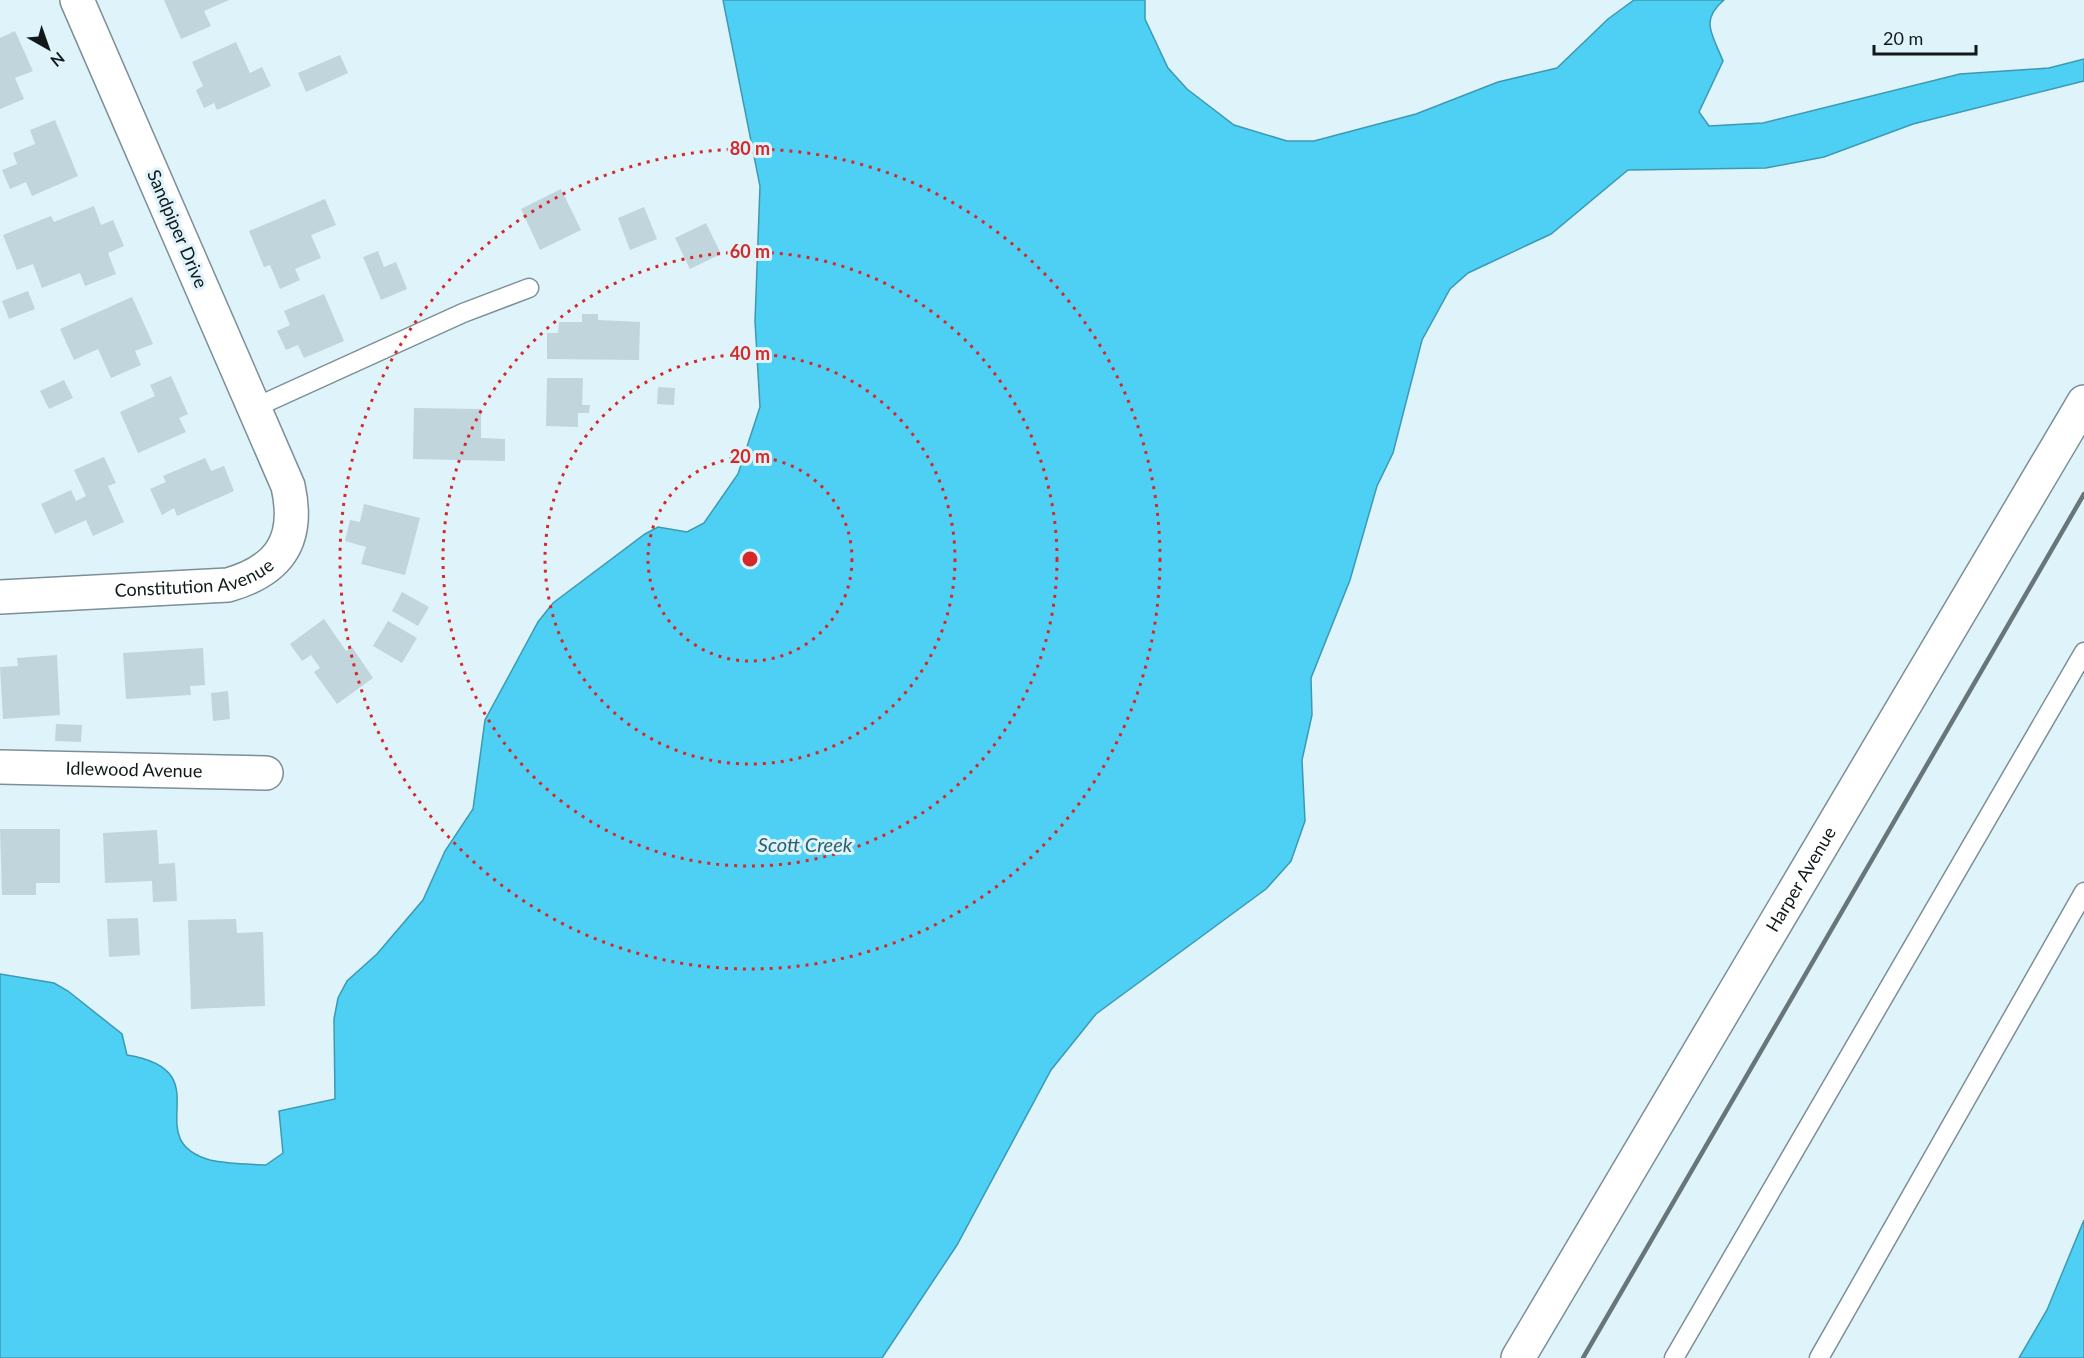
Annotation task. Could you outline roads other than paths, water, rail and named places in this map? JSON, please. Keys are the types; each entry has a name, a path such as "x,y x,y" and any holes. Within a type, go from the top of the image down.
{"street":[{"name":"Sandpiper Drive","path":"76,0 276,459"},
{"name":"Harper Avenue","path":"1518,1358 2084,402"},
{"name":"Constitution Avenue","path":"0,597 228,585 250,579 271,566 291,533 293,510 288,486 276,459"},
{"name":"Idlewood Avenue","path":"0,767 266,773"}],"lane":[{"path":"254,408 463,312 529,288"},
{"path":"1674,1358 2084,652"},
{"path":"1819,1358 2084,892"}],"water":[{"name":"Scott Creek","path":"723,0 1145,0 1145,19 1168,68 1187,89 1234,125 1287,141 1314,141 1416,114 1498,82 1557,68 1608,19 1634,0 1724,0 1716,8 1710,22 1712,36 1723,61 1699,112 1709,126 1763,123 1960,74 2049,68 2084,59 2084,81 1913,124 1824,157 1766,168 1628,170 1551,234 1468,273 1450,289 1422,340 1393,453 1377,486 1350,580 1311,678 1312,715 1302,760 1305,821 1291,861 1266,889 1096,1014 1051,1070 957,1245 882,1358 0,1358 0,974 54,983 68,991 122,1034 127,1055 155,1063 170,1075 176,1090 179,1137 189,1150 210,1160 266,1165 283,1153 279,1111 335,1099 334,1019 338,998 347,981 377,954 423,900 445,851 473,809 485,720 538,622 553,603 645,534 658,527 687,532 704,523 738,474 760,407 755,321 760,186"},
{"path":"2084,1220 2084,1358 2019,1358 2047,1310"}],"railway":[{"path":"1583,1358 2084,494"}]}
